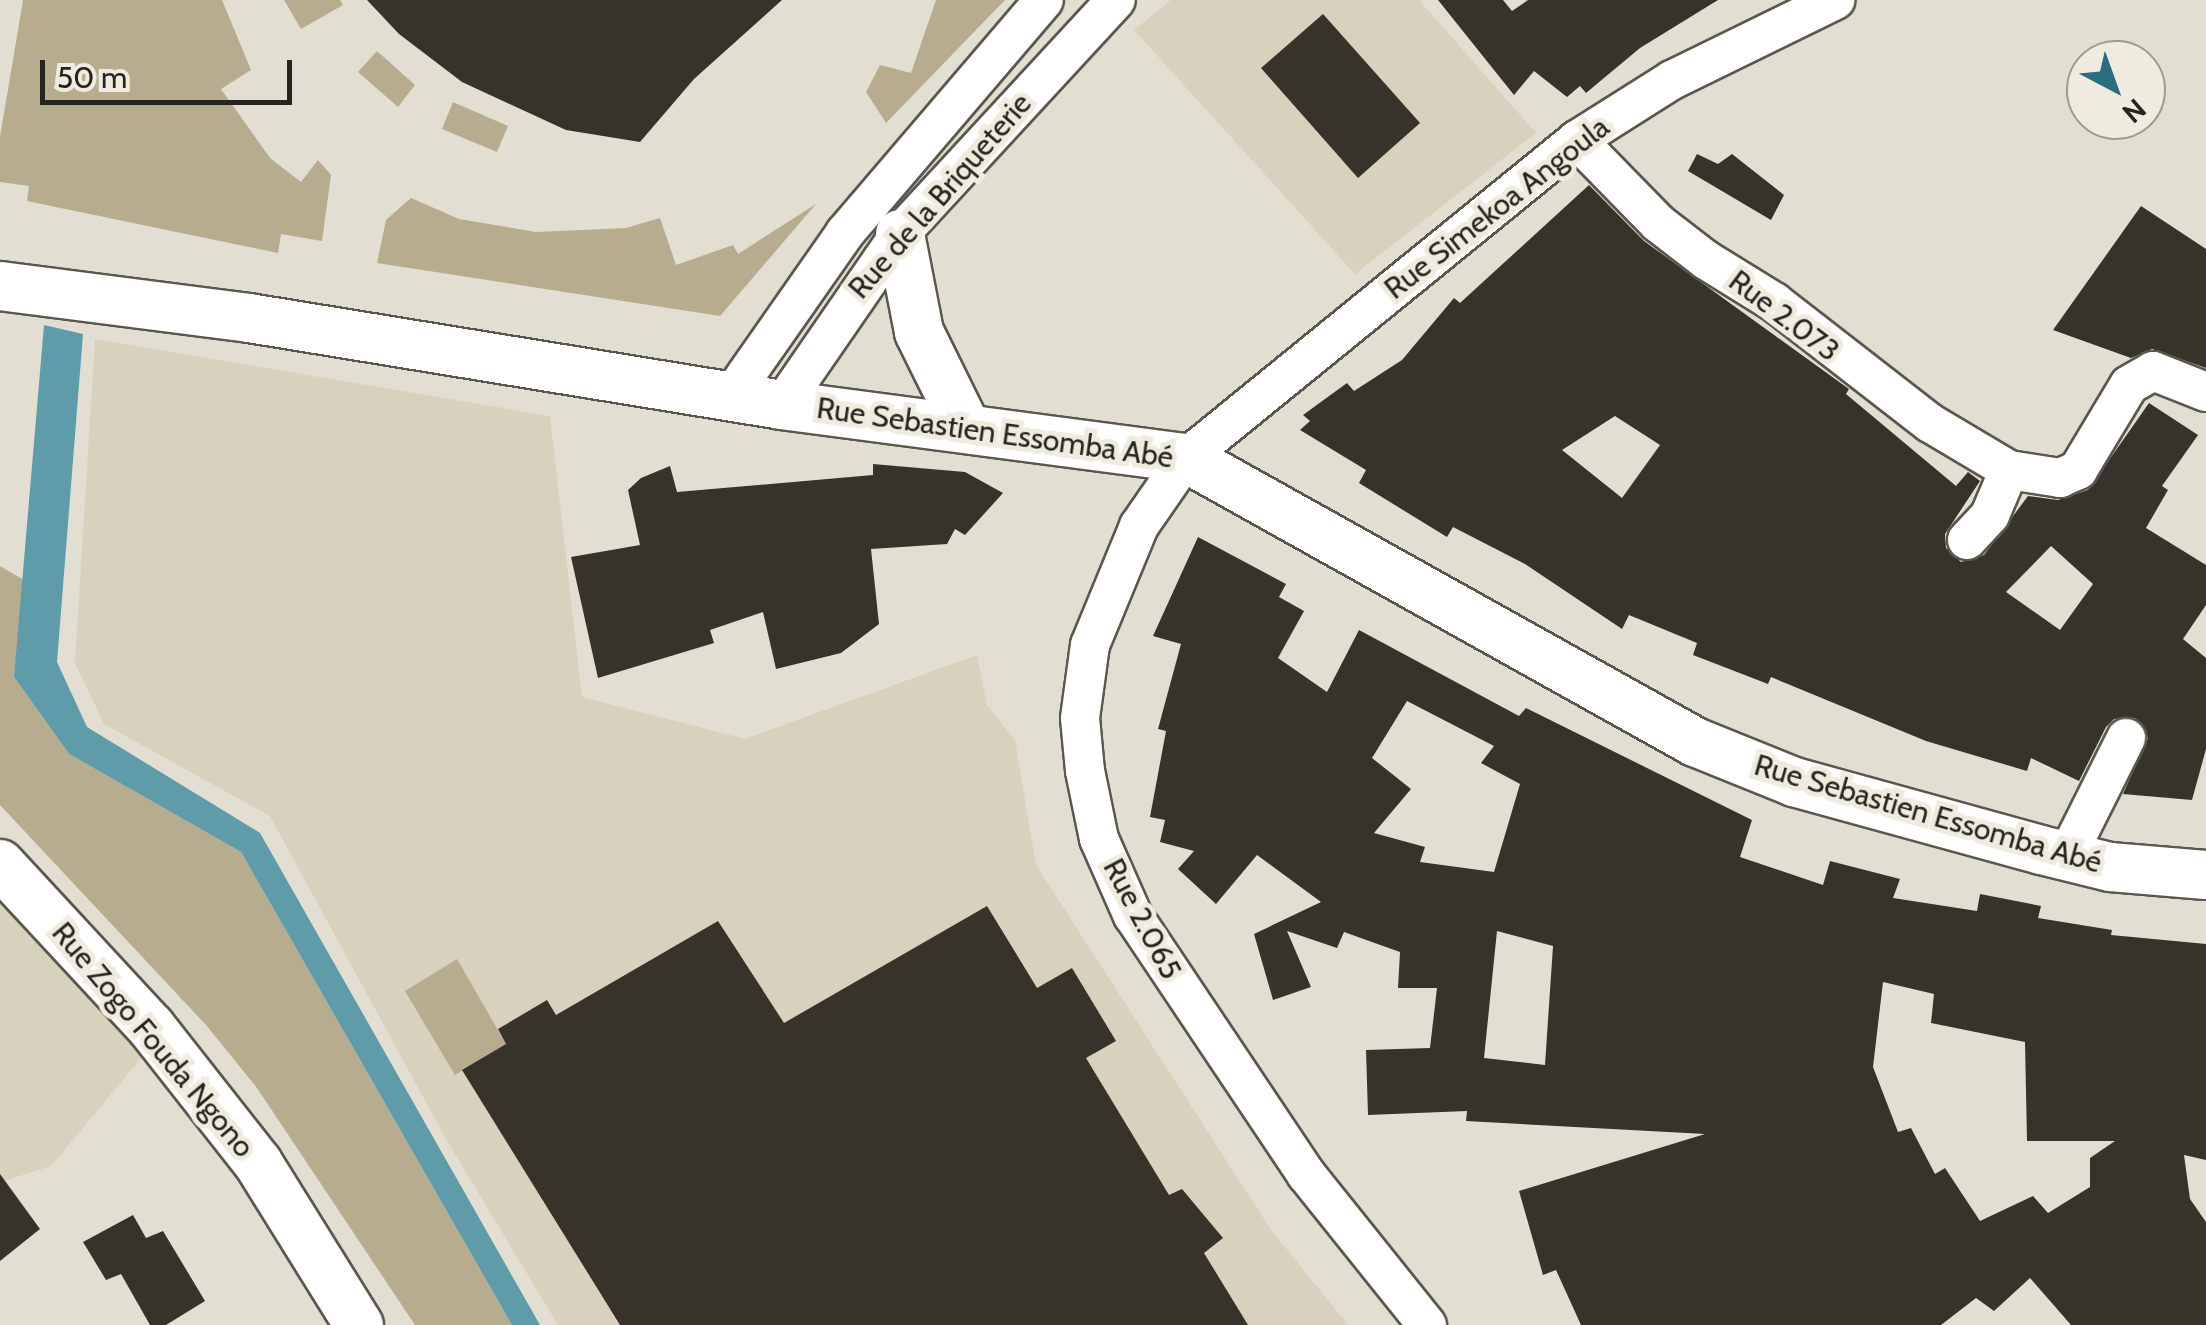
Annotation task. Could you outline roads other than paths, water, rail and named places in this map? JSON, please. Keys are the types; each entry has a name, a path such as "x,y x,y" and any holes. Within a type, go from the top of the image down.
{"main road":[{"path":"900,234 919,332 966,428"},
{"name":"Rue Sebastien Essomba Abé","path":"0,286 249,318 782,406 1186,458 1696,742 1794,782 2067,856 2206,875"},
{"name":"Rue Zogo Fouda Ngono","path":"0,864 150,1027 258,1162 359,1325"}],"street":[{"name":"Rue de la Briqueterie","path":"731,396 845,233 1044,0"},
{"name":"Rue de la Briqueterie","path":"782,406 900,234 1116,0"},
{"name":"Rue Simekoa Angoula","path":"1186,458 1576,140 1672,80 1836,0"},
{"name":"Rue 2.073","path":"1576,140 1658,223 1706,260 1774,302 1930,424 2009,470"},
{"path":"1966,540 1990,514 2009,470 2069,477 2129,385 2153,371 2206,392"},
{"name":"Rue 2.065","path":"1186,458 1139,526 1090,645 1080,718 1100,839 1133,916 1211,1037 1318,1190 1427,1325"},
{"path":"2067,856 2126,738"}],"water":[{"path":"44,325 83,334 57,662 87,727 260,833 540,1325 512,1325 241,852 69,754 14,677"}]}
